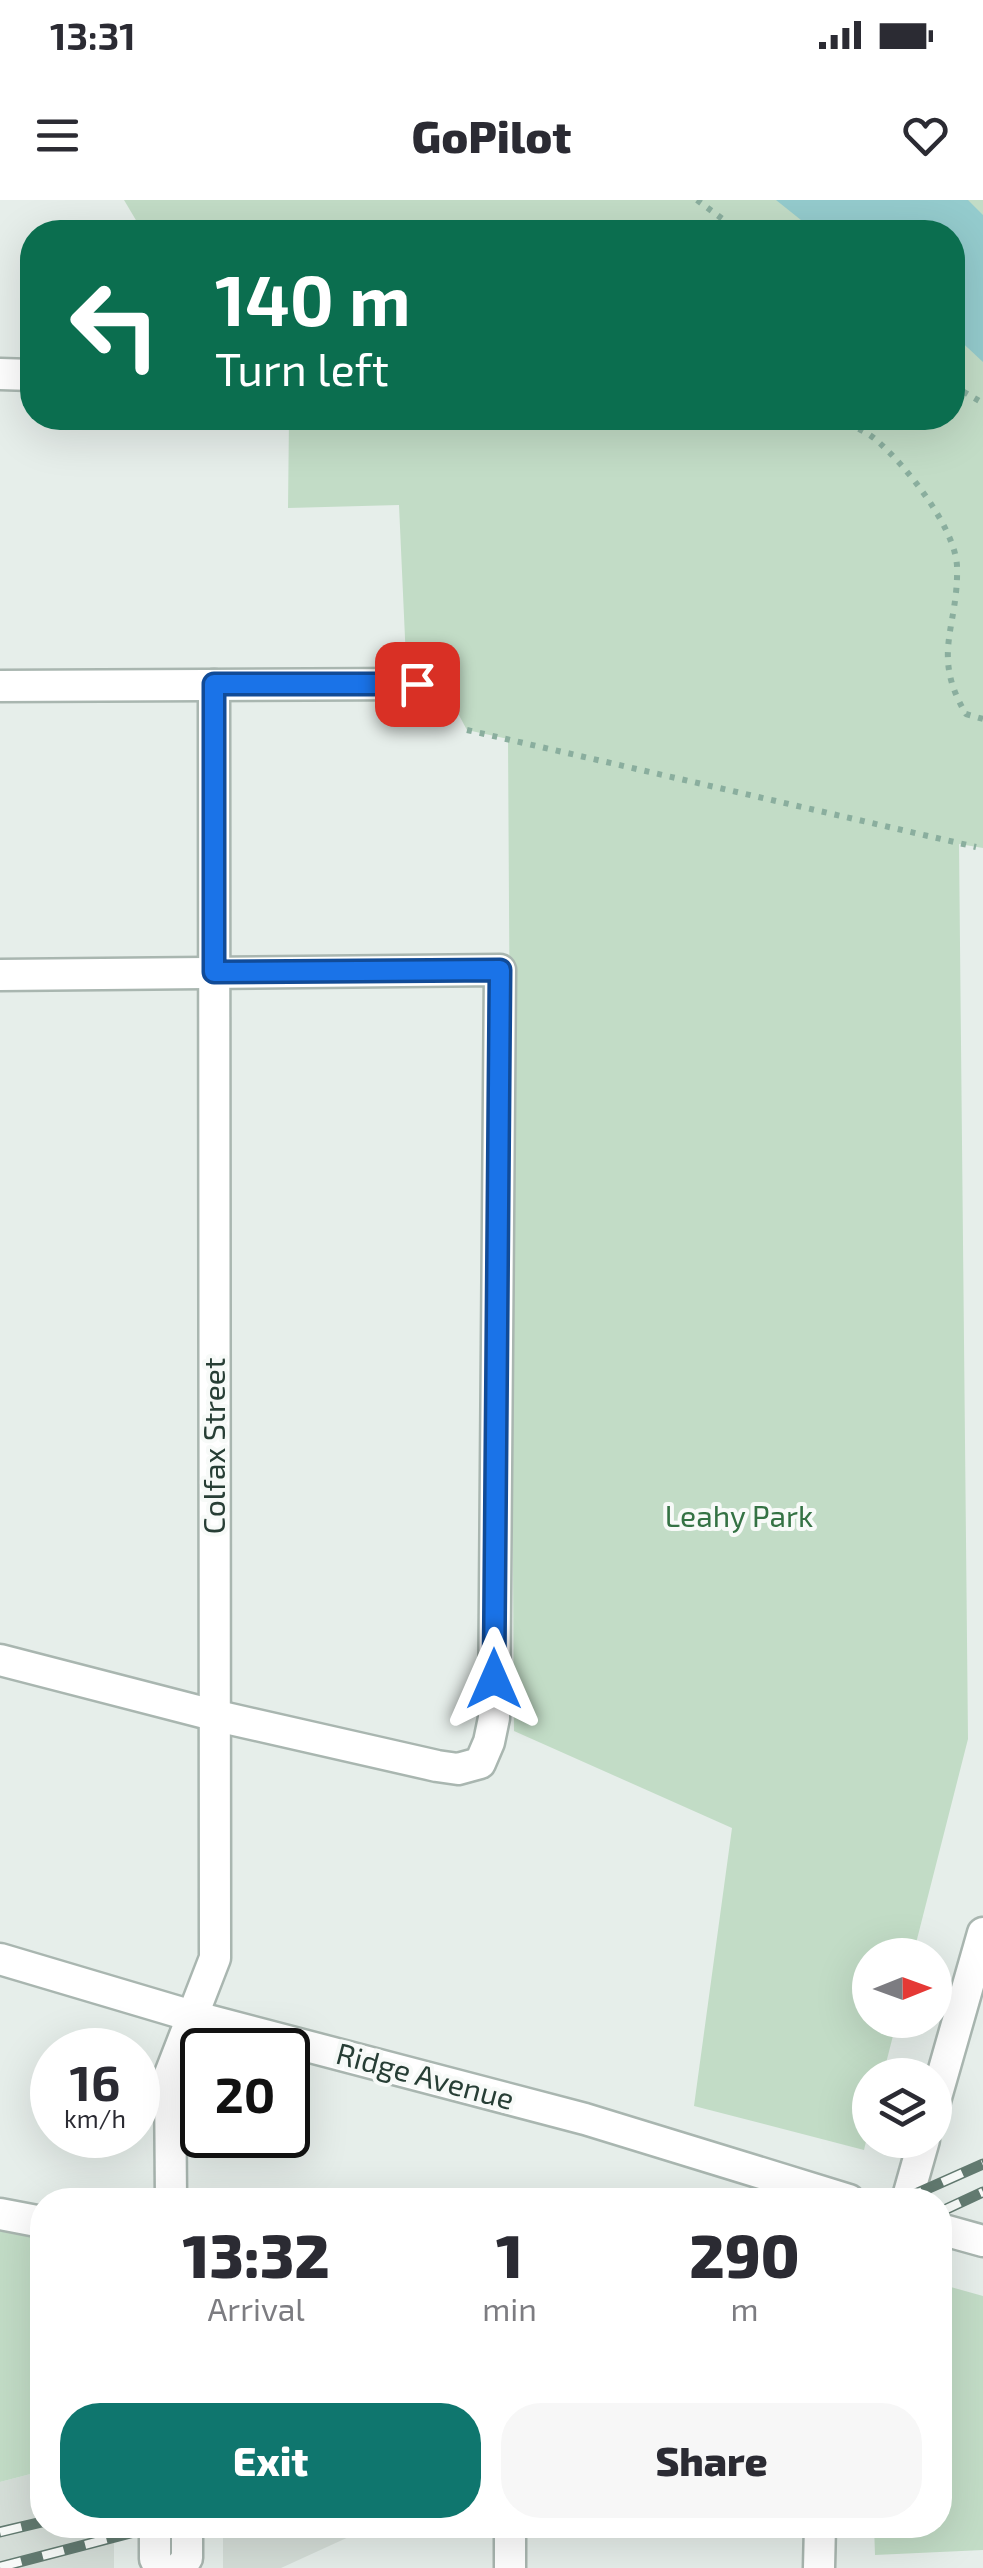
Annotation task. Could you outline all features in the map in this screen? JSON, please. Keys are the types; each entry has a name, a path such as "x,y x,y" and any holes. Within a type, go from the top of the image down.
{"street":[{"name":"Colfax Street","path":"170,2188 170,2074 215,1958 214,684"},
{"path":"0,686 417,684"},
{"path":"0,975 500,970 494,1718 480,1763 458,1769 216,1716 0,1660"},
{"path":"947,2058 983,1932"},
{"name":"Ridge Avenue","path":"0,1959 192,2016 585,2119 809,2188"},
{"path":"910,2188 919,2158"},
{"path":"0,2214 30,2220"},
{"path":"952,2232 983,2241"},
{"path":"154,2538 154,2559 161,2568"},
{"path":"180,2568 187,2558 187,2538"},
{"path":"510,2538 510,2568"},
{"path":"819,2568 820,2538"}],"path":[{"path":"698,200 724,220"},
{"path":"858,430 874,438 912,478 946,530 957,564 946,661 948,676 966,714 983,719"},
{"path":"467,730 976,847"}],"shaded area":[{"path":"30,2474 30,2538 114,2538 114,2568 0,2568 0,2482"},
{"path":"223,2538 347,2538 281,2568 223,2568"}],"green space":[{"name":"Leahy Park","path":"124,200 983,200 983,848 959,844 968,1739 917,1938 852,1938 852,2038 892,2038 887,2058 852,2058 852,2147 694,2106 732,1828 514,1731 508,739 467,730 430,662 406,660 399,505 288,508 289,430 965,430 965,220 136,220"},
{"path":"0,2229 30,2235 30,2474 0,2482"},
{"path":"952,2287 983,2296 983,2550 875,2555 874,2538 952,2538"}],"water":[{"path":"776,200 968,200 983,215 983,362 965,345 965,220 801,220"}],"railway":[{"path":"929,2188 983,2164"},
{"path":"952,2206 983,2192"},
{"path":"0,2532 30,2525"},
{"path":"0,2567 111,2538"}],"route":[{"path":"417,684 214,684 214,972 500,970 494,1679"}]}
